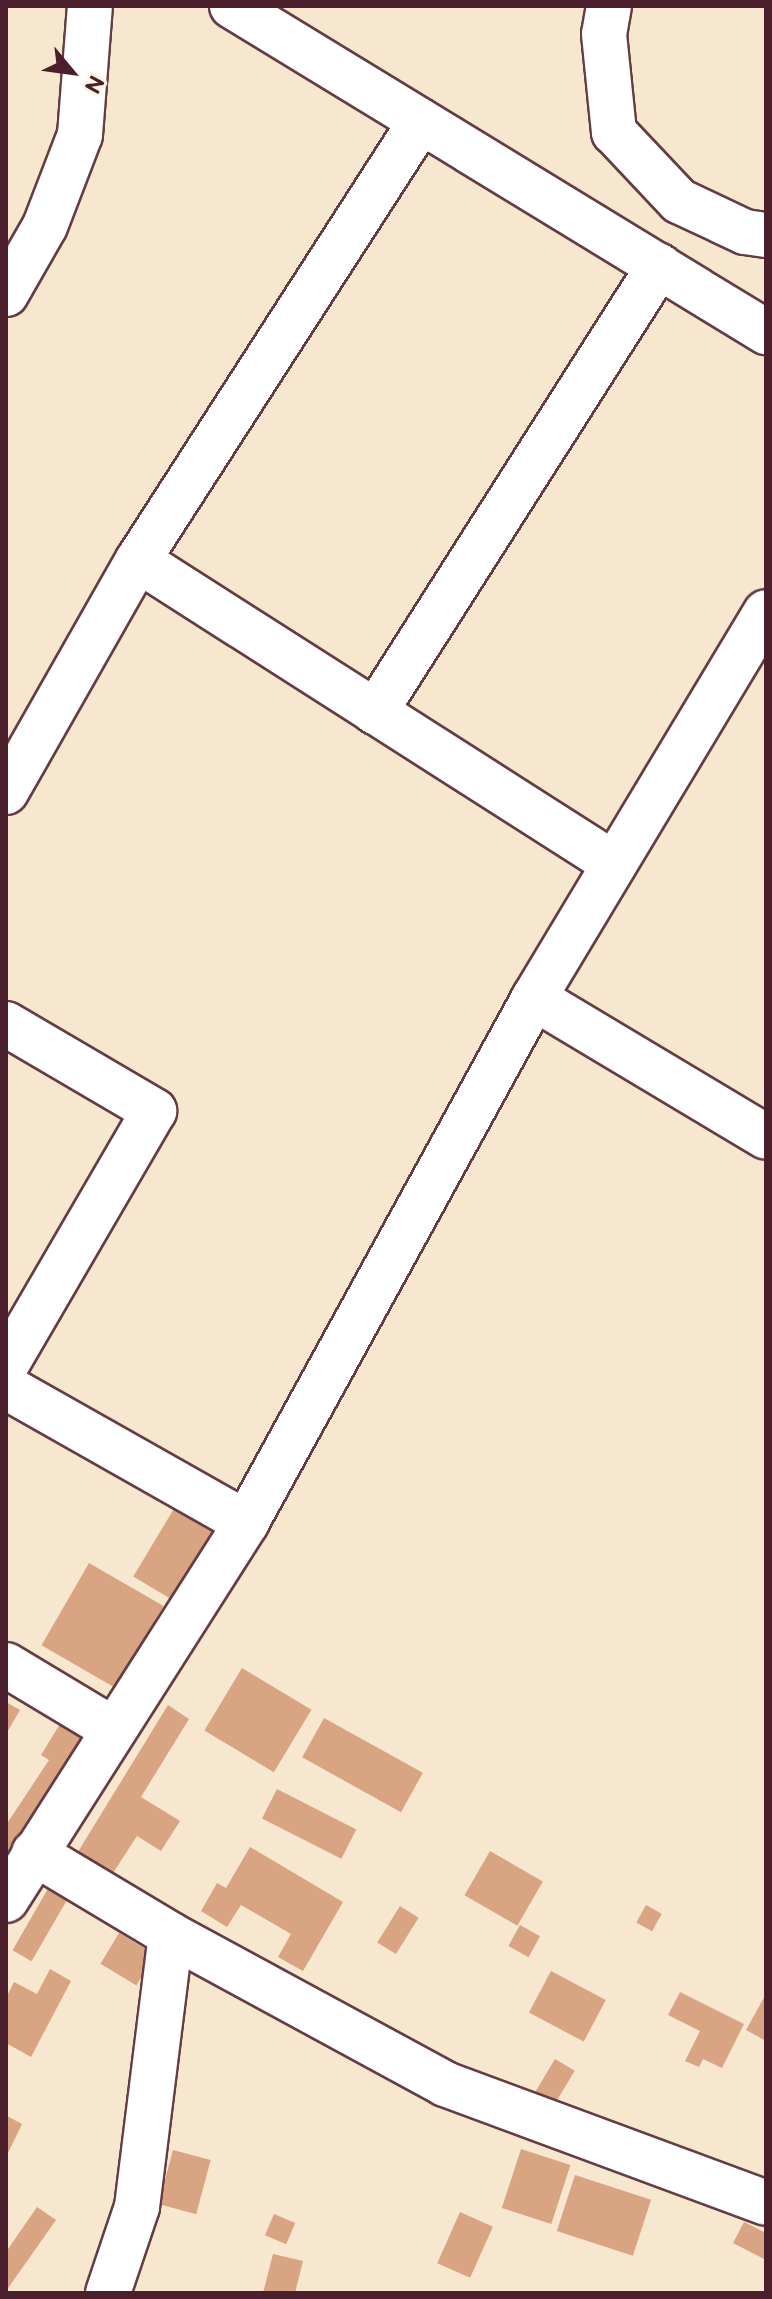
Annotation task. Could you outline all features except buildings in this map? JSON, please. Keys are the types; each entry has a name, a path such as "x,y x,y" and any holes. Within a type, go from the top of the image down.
{"street":[{"path":"6,294 45,226 80,135 90,6"},
{"path":"232,6 766,332"},
{"path":"609,6 604,34 614,132 679,201 745,232 766,235"},
{"path":"6,792 138,560 421,121"},
{"path":"375,712 659,266"},
{"path":"138,560 614,864"},
{"path":"6,1900 111,1728 246,1523 534,998 766,612"},
{"path":"534,998 766,1137"},
{"path":"6,1024 154,1111 6,1365"},
{"path":"6,1387 246,1523"},
{"path":"6,1665 111,1728"},
{"path":"34,1853 171,1935 445,2084 766,2203"},
{"path":"108,2293 137,2207 171,1935"}]}
